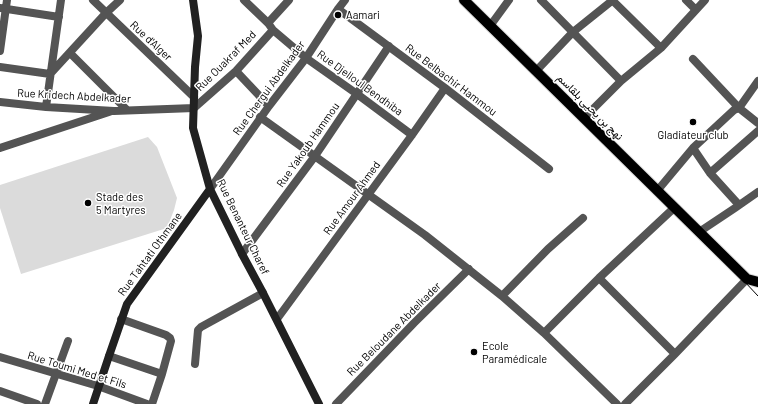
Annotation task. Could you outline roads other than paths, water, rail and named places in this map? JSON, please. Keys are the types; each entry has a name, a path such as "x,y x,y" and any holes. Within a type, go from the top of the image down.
{"main road":[{"name":"Rue Benanteur Charef","path":"194,0 198,36 193,118 198,146 210,189 318,404"},
{"name":"نهج بن يحيى بلقاسم","path":"464,0 699,232 705,234 744,266 747,272 747,279"},
{"name":"Rue Tahtati Othmane","path":"92,404 121,319 128,304 210,189"},
{"path":"747,279 758,282"}],"street":[{"path":"0,51 3,9 7,0"},
{"path":"46,107 61,0"},
{"name":"Rue d'Alger","path":"93,0 194,97"},
{"path":"50,74 120,0"},
{"name":"Rue Djelloul Bendhiba","path":"244,0 270,27 306,58 412,134"},
{"name":"Rue Ouakraf Med","path":"194,108 236,71 289,0"},
{"name":"Rue Chergui Abdelkader","path":"210,189 260,118 306,58 345,0"},
{"path":"490,26 510,0"},
{"path":"541,0 621,80"},
{"path":"536,71 573,32 613,0 661,48"},
{"path":"686,0 696,10"},
{"path":"584,118 621,80 661,48 705,0"},
{"path":"3,9 59,17"},
{"name":"Rue Belbachir Hammou","path":"338,9 389,46 549,169"},
{"name":"Rue Yakoub Hammou","path":"242,254 315,156 389,46"},
{"path":"70,53 127,110"},
{"path":"693,59 739,108 758,123"},
{"path":"0,67 50,74"},
{"path":"236,71 269,106"},
{"path":"657,191 693,148 734,110 739,108 758,82"},
{"name":"Rue Amour Ahmed","path":"276,319 444,88"},
{"name":"Rue Kridech Abdelkader","path":"0,102 46,107 114,111 194,108"},
{"path":"0,148 114,111"},
{"path":"260,118 426,235 469,269 544,333 617,404"},
{"path":"710,173 758,131"},
{"path":"693,148 710,173 739,205"},
{"path":"699,232 758,192"},
{"path":"544,333 599,278 674,208"},
{"path":"502,296 548,249 583,218"},
{"name":"Rue Beloudane Abdelkader","path":"336,404 414,323 469,269"},
{"path":"599,278 675,354"},
{"path":"625,404 747,279"},
{"path":"195,364 198,330 263,293"},
{"path":"121,319 166,335 170,338 171,341 152,404"},
{"path":"46,404 68,341"},
{"path":"109,356 162,374"},
{"name":"Rue Toumi Med et Fils","path":"0,357 98,386 147,404"},
{"path":"0,391 37,404"}],"tram line":[{"path":"462,0 717,252 758,296"},
{"path":"740,269 758,285"}],"place":[{"name":"Aamari","path":"338,15"},
{"name":"Gladiateur club","path":"693,122"},
{"name":"Stade des 5 Martyres","path":"88,203"},
{"name":"Ecole Paramédicale","path":"474,352"}]}
